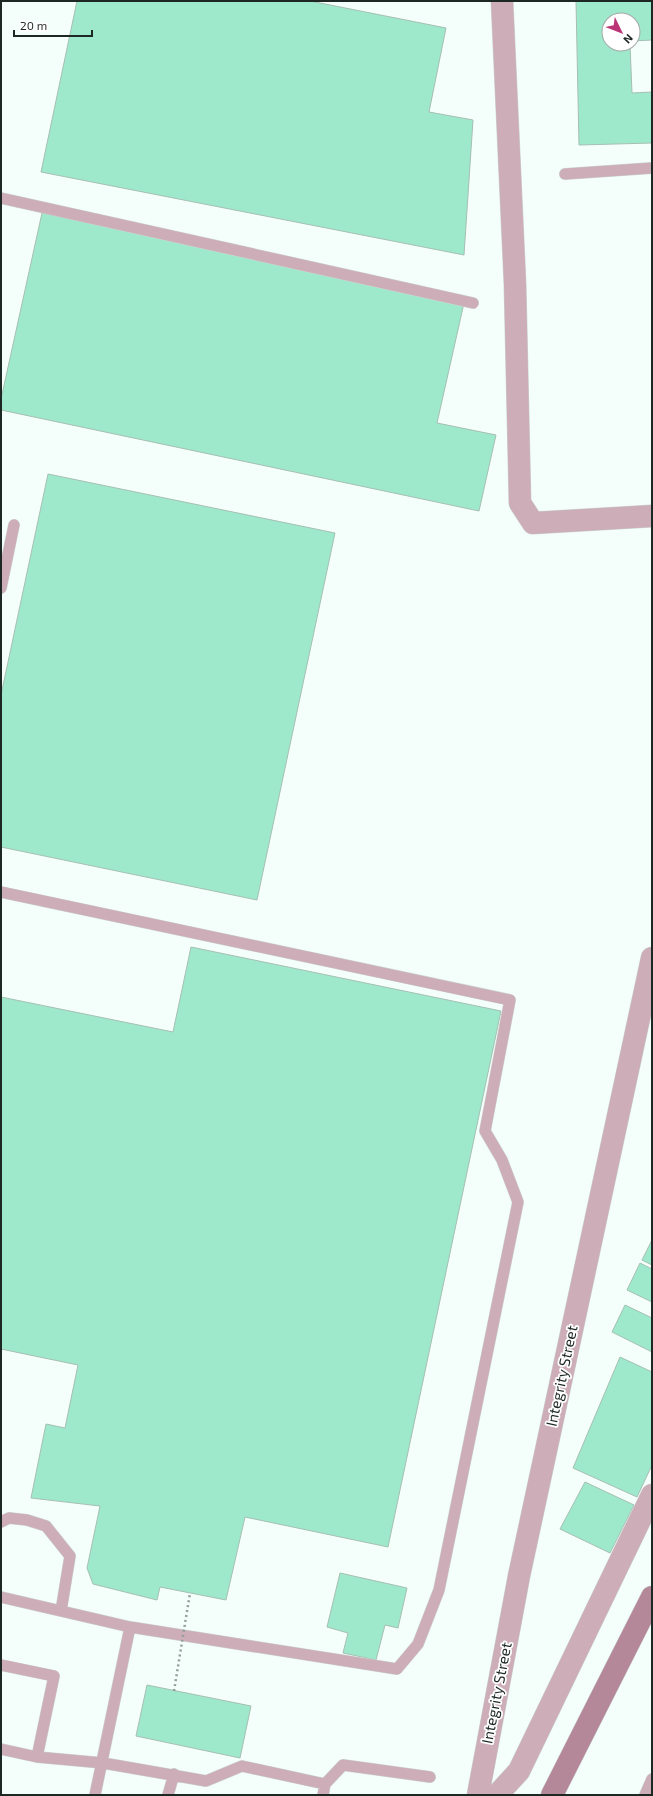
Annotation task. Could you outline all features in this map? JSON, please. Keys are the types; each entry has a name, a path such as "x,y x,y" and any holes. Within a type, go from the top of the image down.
{"main road":[{"path":"552,1795 652,1597"}],"street":[{"path":"502,1 515,284 520,503 533,523 652,516"},
{"name":"Integrity Street","path":"478,1795 519,1576 652,958"},
{"path":"497,1795 519,1771 652,1495"}],"lane":[{"path":"565,174 652,168"},
{"path":"1,198 473,303"},
{"path":"1,588 14,525"},
{"path":"1,892 510,1000 485,1131 502,1160 518,1202 439,1590 418,1644 397,1669 130,1627 1,1597"},
{"path":"1,1522 9,1518 27,1520 46,1526 70,1556 61,1611"},
{"path":"95,1795 103,1763 130,1627"},
{"path":"1,1665 54,1676 37,1757"},
{"path":"1,1749 37,1757 103,1763 174,1774 206,1781 242,1766 325,1784"},
{"path":"323,1795 325,1784 343,1765 430,1777"},
{"path":"168,1795 174,1774"},
{"path":"645,1795 652,1779"}],"path":[{"path":"174,1691 190,1593"}],"building":[{"path":"77,1 310,1 446,28 429,112 473,120 464,255 41,172"},
{"path":"576,1 652,1 652,40 641,41 641,12 601,12 601,52 630,52 632,93 652,92 652,143 579,145"},
{"path":"42,213 464,303 437,423 496,435 479,511 1,410 1,399"},
{"path":"48,474 335,533 257,900 1,847 1,695"},
{"path":"191,947 501,1011 388,1547 245,1517 226,1600 160,1587 157,1600 93,1584 87,1568 100,1506 31,1498 46,1424 65,1428 78,1365 1,1349 1,997 173,1032"},
{"path":"652,1240 652,1265 642,1260"},
{"path":"640,1263 652,1269 652,1302 627,1290"},
{"path":"625,1305 652,1318 652,1352 612,1332"},
{"path":"620,1357 652,1372 652,1465 637,1497 573,1468"},
{"path":"585,1482 634,1505 610,1553 560,1529"},
{"path":"340,1573 407,1588 398,1628 385,1625 376,1660 343,1653 348,1633 327,1627"},
{"path":"147,1685 251,1706 240,1758 136,1736"}]}
